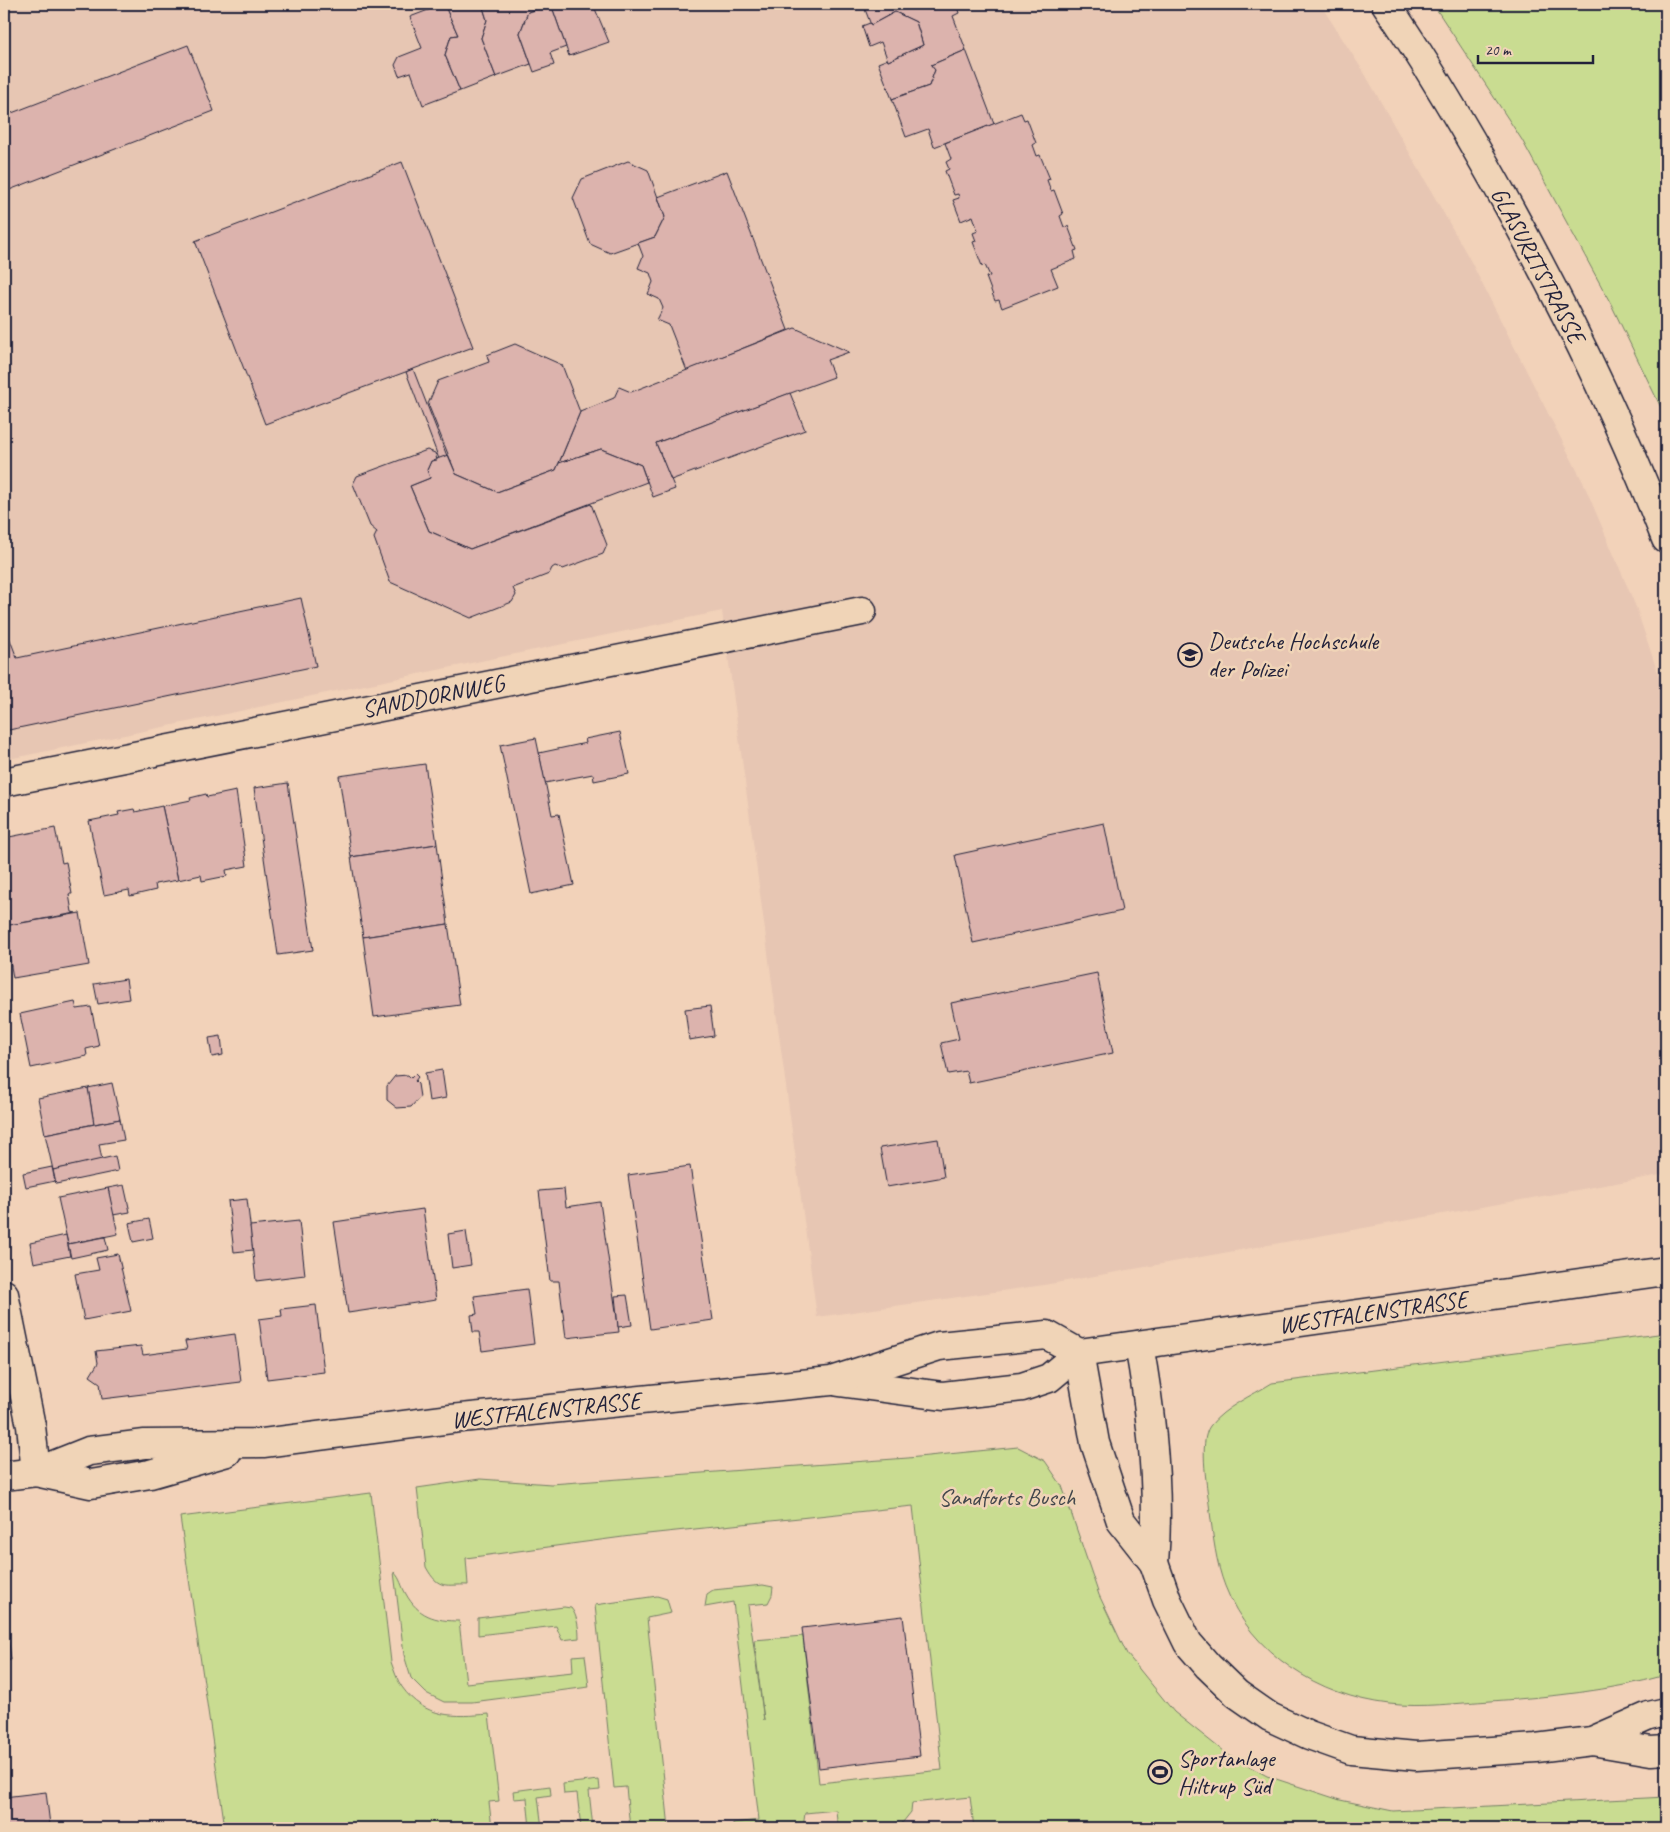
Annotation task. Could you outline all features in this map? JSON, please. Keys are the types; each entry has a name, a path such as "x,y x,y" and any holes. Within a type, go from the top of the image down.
{"main road":[{"name":"GLASURITSTRASSE","path":"1386,4 1470,136 1538,259 1600,384 1666,539"},
{"name":"SANDDORNWEG","path":"4,782 862,611"},
{"name":"WESTFALENSTRASSE","path":"831,1381 943,1396 1022,1387 1049,1378 1080,1353 1597,1279 1666,1272"},
{"path":"4,1294 30,1426 36,1472"},
{"name":"WESTFALENSTRASSE","path":"4,1476 36,1472 91,1484 150,1474 262,1442 451,1419 831,1381 939,1346 1047,1335 1080,1353"},
{"path":"1139,1345 1151,1412 1158,1518 1154,1563"},
{"path":"1080,1353 1095,1443 1121,1521 1154,1563 1167,1600 1188,1643 1208,1666 1237,1694 1270,1716 1309,1735 1351,1750 1416,1756 1536,1748 1592,1741 1649,1716 1666,1712"},
{"path":"1592,1741 1650,1751 1666,1750"}],"shaded area":[{"name":"Deutsche Hochschule der Polizei","path":"4,4 1320,4 1365,74 1469,258 1583,482 1636,607 1666,698 1666,1174 1044,1285 817,1317 722,611 4,760"}],"green space":[{"path":"1433,4 1666,4 1666,418 1611,304 1522,140"},
{"path":"1666,1333 1666,1675 1645,1681 1557,1695 1440,1705 1414,1706 1389,1704 1338,1692 1313,1681 1290,1668 1252,1632 1237,1610 1225,1586 1217,1559 1212,1530 1206,1480 1205,1443 1206,1433 1210,1426 1223,1413 1272,1383"},
{"name":"Sandforts Busch","path":"1018,1447 1045,1461 1062,1486 1099,1595 1127,1654 1174,1712 1228,1755 1267,1776 1340,1800 1393,1811 1666,1797 1666,1828 974,1828 970,1797 912,1803 911,1812 899,1827 845,1828 837,1821 836,1810 805,1813 803,1828 733,1828 733,1823 759,1820 733,1602 705,1607 707,1594 713,1590 763,1585 773,1587 768,1603 748,1605 764,1720 754,1640 803,1636 819,1783 942,1770 913,1506 638,1535 466,1558 468,1585 444,1585 439,1583 426,1567 417,1488 480,1479 551,1484 908,1458"},
{"path":"371,1493 391,1662 402,1687 421,1705 441,1714 464,1716 489,1714 499,1801 489,1802 492,1828 225,1828 180,1517"},
{"path":"394,1572 416,1608 428,1616 442,1620 459,1621 466,1683 573,1672 572,1656 585,1655 589,1687 472,1702 444,1702 426,1693 411,1678 404,1655"},
{"path":"657,1596 667,1599 671,1613 647,1618 669,1828 630,1828 626,1787 614,1788 595,1605"},
{"path":"564,1607 571,1608 575,1614 579,1638 562,1640 556,1626 478,1635 478,1618"},
{"path":"599,1780 600,1790 589,1791 593,1828 581,1828 577,1793 564,1794 563,1784"},
{"path":"550,1786 551,1795 538,1797 542,1828 530,1828 527,1798 514,1799 513,1791"}],"building":[{"path":"444,4 458,35 451,36 445,55 460,91 423,105 411,72 399,76 395,65 399,57 422,48 410,17"},
{"path":"444,4 482,4 487,20 481,38 496,77 460,91 445,55 451,36 458,35"},
{"path":"482,4 551,4 528,12 520,33 531,64 496,77 481,38 487,20"},
{"path":"551,4 593,4 609,42 569,56"},
{"path":"551,4 566,47 550,53 554,65 534,72 520,33 528,12"},
{"path":"863,4 956,4 959,13 953,16 966,50 931,65 935,70 929,86 892,99 878,63 888,59 888,61 923,45 916,22 895,12 871,25"},
{"path":"895,12 916,22 923,45 888,61 881,42 869,47 862,26 870,23 871,25"},
{"path":"188,45 214,111 4,192 4,116"},
{"path":"966,50 994,124 934,147 928,129 906,137 892,99 929,86 935,70 931,65"},
{"path":"1021,113 1024,120 1027,119 1036,143 1033,145 1037,156 1040,155 1050,179 1047,180 1051,191 1054,190 1063,214 1060,216 1064,227 1068,226 1077,250 1074,251 1076,259 1051,269 1058,286 1002,308 999,300 995,301 986,277 990,276 985,265 982,266 973,242 976,241 973,233 978,231 973,216 961,221 953,200 959,198 958,194 954,195 945,171 949,169 946,162 951,159 945,143"},
{"path":"628,161 648,170 665,217 655,237 610,253 590,244 573,198 582,179"},
{"path":"402,162 473,347 265,424 195,241"},
{"path":"727,171 788,330 687,371 669,325 657,320 663,308 659,299 648,294 653,282 650,273 638,268 643,256 638,243 655,237 665,217 658,197"},
{"path":"795,328 849,352 827,360 834,377 656,443 675,489 653,497 641,465 601,449 559,463 580,412 614,398 619,387 631,392"},
{"path":"515,344 562,365 580,412 556,470 497,492 456,474 428,404 438,381 489,362 487,355"},
{"path":"413,369 447,456 439,459 406,372"},
{"path":"790,393 805,430 671,480 656,443"},
{"path":"601,449 641,465 647,482 470,549 429,531 410,486 430,478 427,470 431,461 448,455 456,474 497,492 556,470 559,463"},
{"path":"427,450 435,453 437,460 431,461 427,470 430,478 410,486 429,531 470,549 591,504 607,545 603,554 563,569 555,566 549,574 513,588 516,595 512,602 471,618 390,582 374,538 377,532 370,526 353,484 357,476"},
{"path":"301,598 316,666 4,731 4,624 17,658"},
{"path":"620,732 629,774 594,781 593,774 545,783 539,753 586,743 585,739"},
{"path":"536,738 552,815 559,814 574,885 531,894 500,745"},
{"path":"425,764 437,844 351,857 339,776"},
{"path":"288,783 313,950 278,955 254,788"},
{"path":"236,791 247,866 226,870 227,876 202,881 201,875 178,880 162,806 191,800 190,798 206,794 207,797"},
{"path":"162,806 178,880 155,884 156,890 130,896 129,890 104,895 89,821 119,815 118,812 134,809 135,812"},
{"path":"1104,823 1122,911 973,943 955,855"},
{"path":"55,828 62,863 66,862 72,894 69,894 72,912 76,913 4,926 4,838"},
{"path":"437,844 448,924 363,937 351,857"},
{"path":"80,913 89,965 13,978 4,926"},
{"path":"448,924 460,1005 374,1017 363,937"},
{"path":"1097,973 1113,1053 969,1083 966,1071 948,1074 941,1043 959,1039 951,1003"},
{"path":"126,979 129,999 98,1004 94,984"},
{"path":"75,1002 77,1009 91,1007 99,1046 86,1049 87,1056 31,1068 20,1014"},
{"path":"710,1006 714,1036 689,1040 685,1009"},
{"path":"221,1036 223,1055 212,1057 209,1038"},
{"path":"442,1070 446,1098 429,1101 425,1073"},
{"path":"415,1074 418,1077 415,1081 418,1084 420,1097 411,1107 397,1108 387,1100 387,1086 395,1076 408,1075 411,1078"},
{"path":"112,1083 120,1119 94,1124 88,1088"},
{"path":"88,1088 94,1124 45,1134 38,1098"},
{"path":"120,1119 124,1140 99,1144 102,1160 53,1170 45,1134"},
{"path":"938,1139 944,1177 887,1187 880,1148"},
{"path":"115,1156 118,1171 56,1184 53,1170"},
{"path":"690,1166 713,1320 650,1329 628,1175"},
{"path":"52,1167 55,1181 26,1187 23,1173"},
{"path":"124,1185 130,1212 113,1215 108,1188"},
{"path":"108,1188 118,1234 68,1244 58,1198"},
{"path":"564,1189 566,1207 600,1202 619,1332 566,1338 559,1281 550,1281 539,1191"},
{"path":"247,1199 253,1250 234,1252 228,1201"},
{"path":"423,1209 436,1300 348,1313 334,1222"},
{"path":"149,1219 153,1238 133,1242 129,1223"},
{"path":"299,1221 305,1275 256,1281 250,1226"},
{"path":"466,1231 471,1265 452,1268 448,1234"},
{"path":"66,1235 70,1256 34,1263 30,1243"},
{"path":"105,1237 108,1250 71,1258 68,1244"},
{"path":"118,1254 131,1311 84,1320 75,1274 99,1270 96,1258"},
{"path":"527,1289 534,1344 482,1351 479,1332 473,1332 471,1315 477,1314 474,1296"},
{"path":"627,1295 632,1325 618,1327 615,1296"},
{"path":"316,1305 324,1372 267,1379 259,1319 282,1316 281,1309"},
{"path":"235,1334 241,1382 102,1399 100,1383 90,1376 98,1363 96,1351 141,1346 143,1355 187,1349 185,1341"},
{"path":"4,1598 11,1660 4,1661"},
{"path":"903,1616 920,1756 819,1768 802,1628"},
{"path":"46,1792 50,1825 4,1828 4,1797"}],"place":[{"name":"Deutsche Hochschule der Polizei","path":"1190,655"},
{"name":"Sportanlage Hiltrup Süd","path":"1160,1772"}]}
